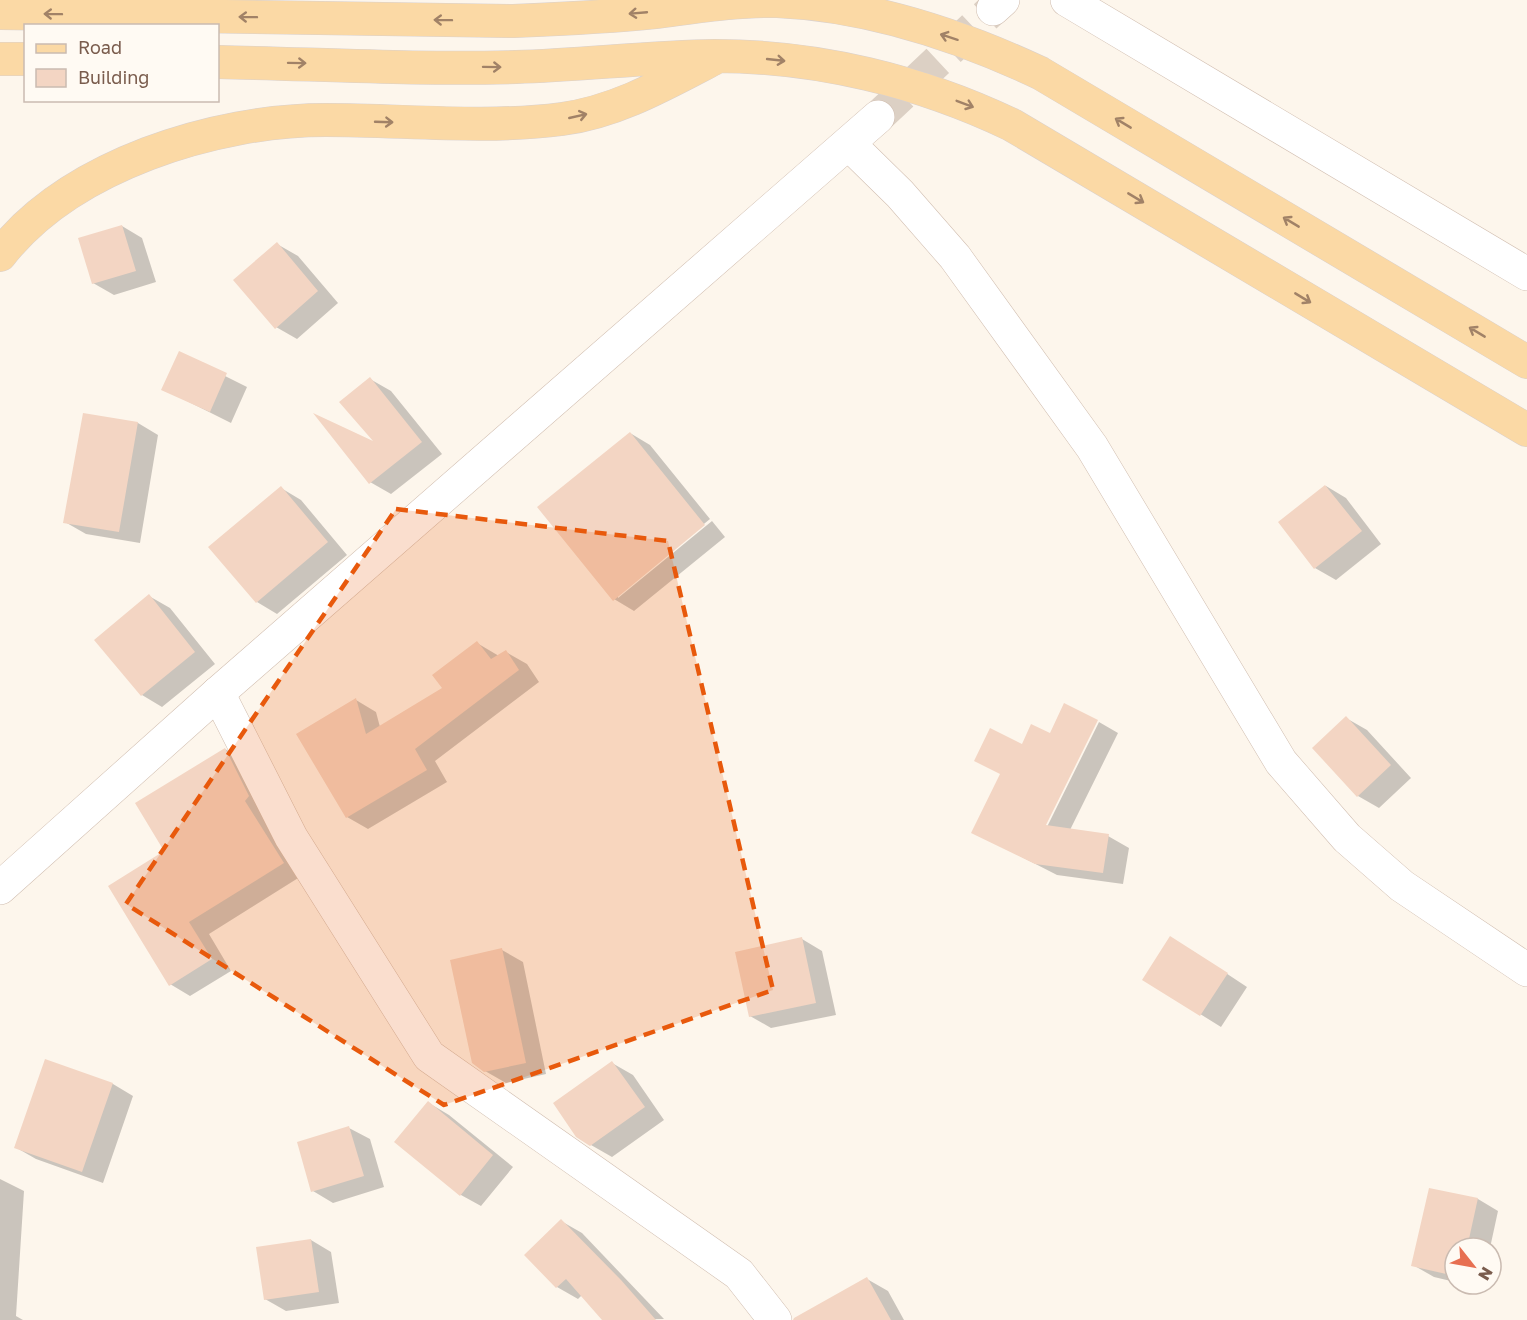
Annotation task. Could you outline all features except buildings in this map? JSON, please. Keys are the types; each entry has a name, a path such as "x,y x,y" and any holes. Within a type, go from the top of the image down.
{"main road":[{"path":"0,13 513,21 589,18 710,2 777,1 845,9 904,22 1001,55 1040,73 1527,362"},
{"path":"219,62 514,67 718,56 835,68 888,79 978,109 1022,131 1527,430"},
{"path":"0,255 55,202 110,169 171,146 227,132 279,123 325,120 480,126 564,119 609,108 660,87 718,56"},
{"path":"0,58 24,59"}],"street":[{"path":"1067,0 1527,274"},
{"path":"0,888 218,693 878,117"},
{"path":"849,144 900,194 955,257 1092,447 1281,762 1347,838 1401,886 1527,970"},
{"path":"218,693 291,837 429,1056 739,1274 775,1320"}],"highlighted area":[{"path":"396,509 668,541 773,990 444,1105 126,904"}],"tunnel":[{"path":"878,117 993,9"}]}
